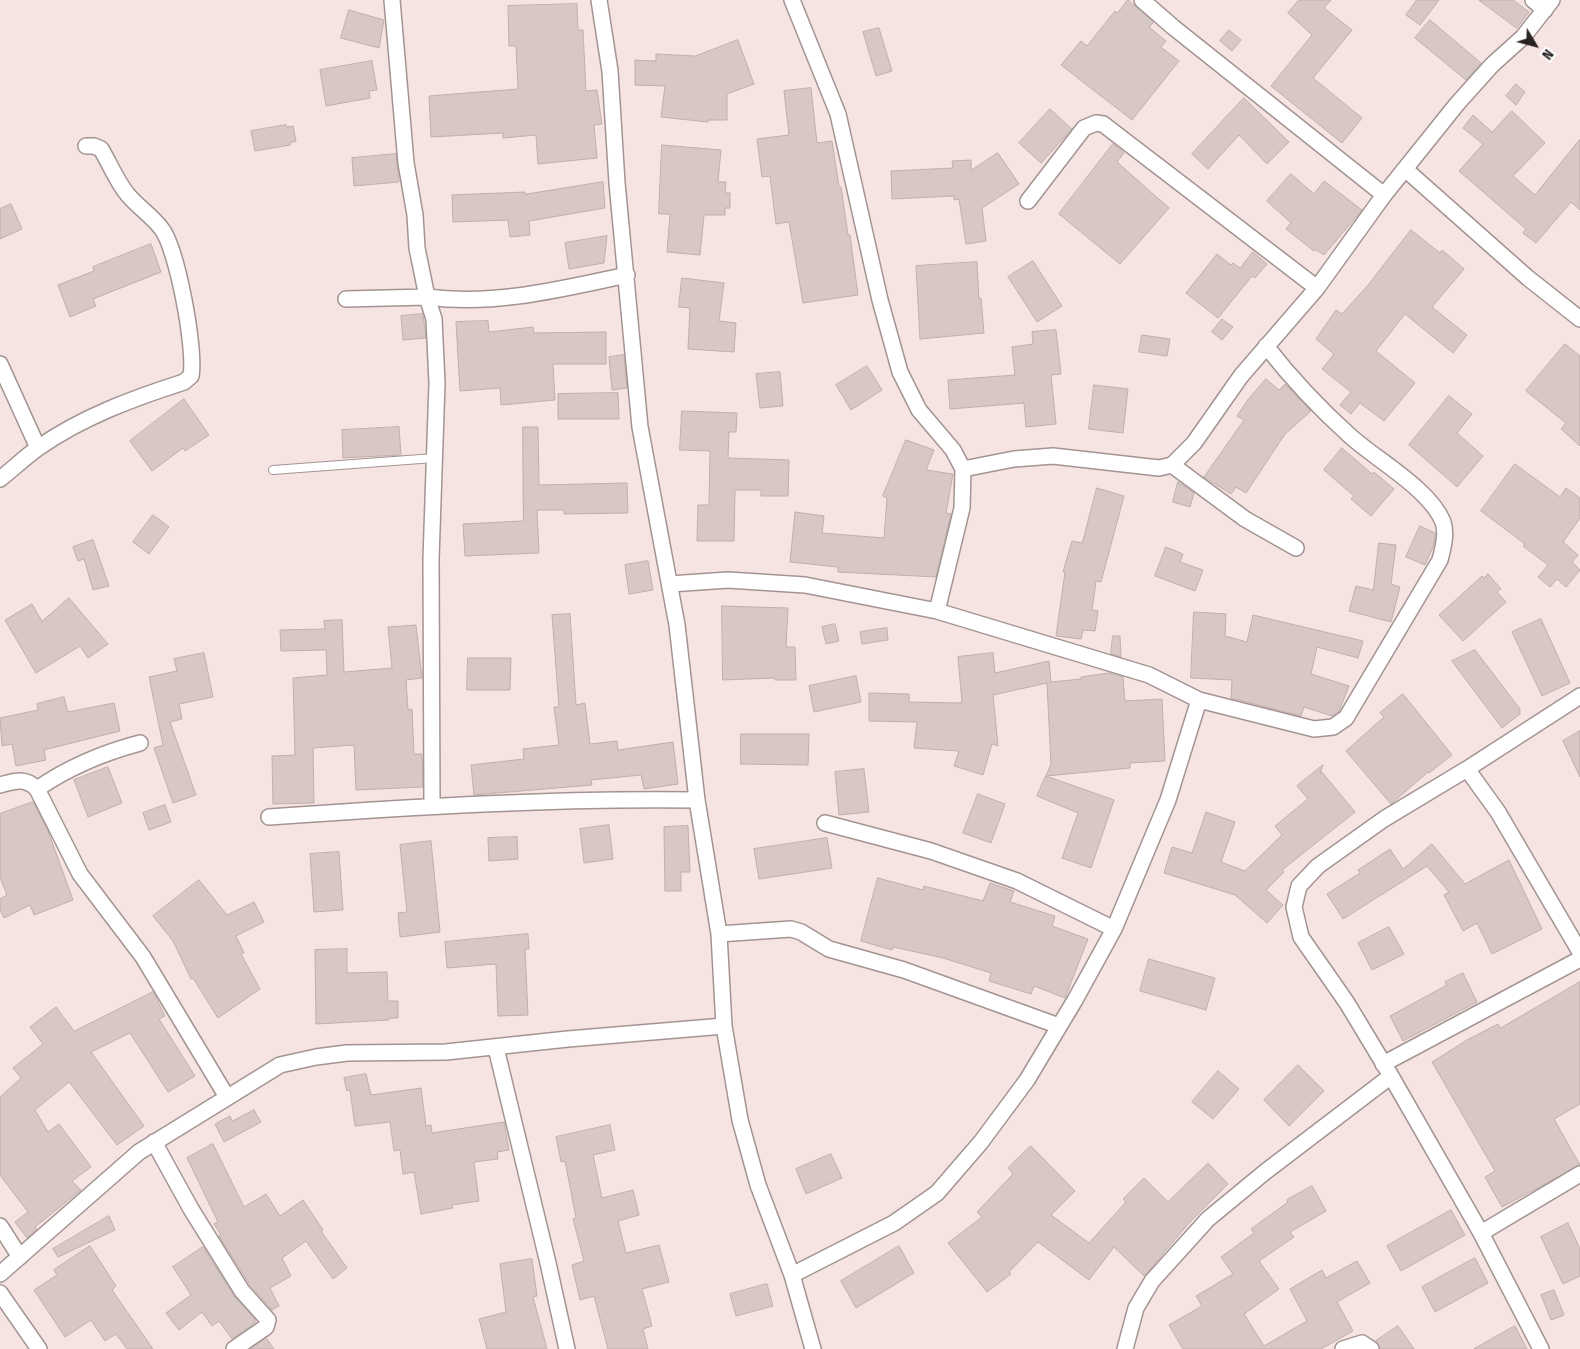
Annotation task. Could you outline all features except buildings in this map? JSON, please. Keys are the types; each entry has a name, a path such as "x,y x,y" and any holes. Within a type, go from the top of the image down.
{"street":[{"path":"392,0 406,164 415,215 417,248 427,297 434,319 437,383 431,559 432,806"},
{"path":"599,0 610,72 617,183 640,427 670,584 697,800 719,934 724,1026 740,1120 753,1166 792,1275 813,1349"},
{"path":"792,0 838,114 880,300 900,372 919,410 953,450 963,469 962,508 938,611"},
{"path":"1142,0 1173,27 1384,195"},
{"path":"963,469 1014,459 1053,456 1159,468 1172,464 1194,443 1242,376 1316,288 1384,195 1457,104 1492,65 1523,37 1544,3"},
{"path":"1028,201 1084,128 1096,123 1103,124 1316,288"},
{"path":"0,479 38,448 128,400 184,382 191,376 192,367 178,266 166,236 161,228 127,194 101,149 94,146 86,146"},
{"path":"1405,169 1528,278 1580,319"},
{"path":"346,299 427,297 484,300 545,293 627,276"},
{"path":"670,584 728,580 806,585 938,611 1149,675 1199,700 1314,730 1333,727 1346,718 1371,672 1440,560 1444,541 1443,523 1414,487 1350,436 1293,381 1266,346"},
{"path":"0,364 38,448"},
{"path":"1172,464 1245,519 1296,548"},
{"path":"1541,1349 1480,1232 1387,1070 1347,1003 1301,937 1294,907 1299,886 1318,866 1343,846 1580,696"},
{"path":"792,1275 894,1222 937,1193 981,1142 1027,1080 1114,928 1168,800 1199,700"},
{"path":"37,789 58,774 104,753 140,743"},
{"path":"1467,769 1498,812 1580,952"},
{"path":"0,784 20,780 30,782 37,789 80,874 143,957 227,1097"},
{"path":"269,817 432,806 605,799 697,800"},
{"path":"825,823 931,851 1008,878 1114,928"},
{"path":"719,934 791,929 830,949 904,970 1059,1026"},
{"path":"1124,1349 1136,1308 1152,1281 1208,1220 1387,1070 1580,959"},
{"path":"0,1274 139,1152 280,1065 346,1053 446,1052 568,1039 724,1026"},
{"path":"496,1048 567,1349"},
{"path":"154,1142 191,1209 242,1291 268,1320 266,1327 234,1349"},
{"path":"1480,1232 1580,1174"},
{"path":"0,1226 20,1257"},
{"path":"0,1293 39,1349"},
{"path":"1343,1349 1352,1344 1362,1343 1371,1349"}],"lane":[{"path":"273,470 434,458"}]}
